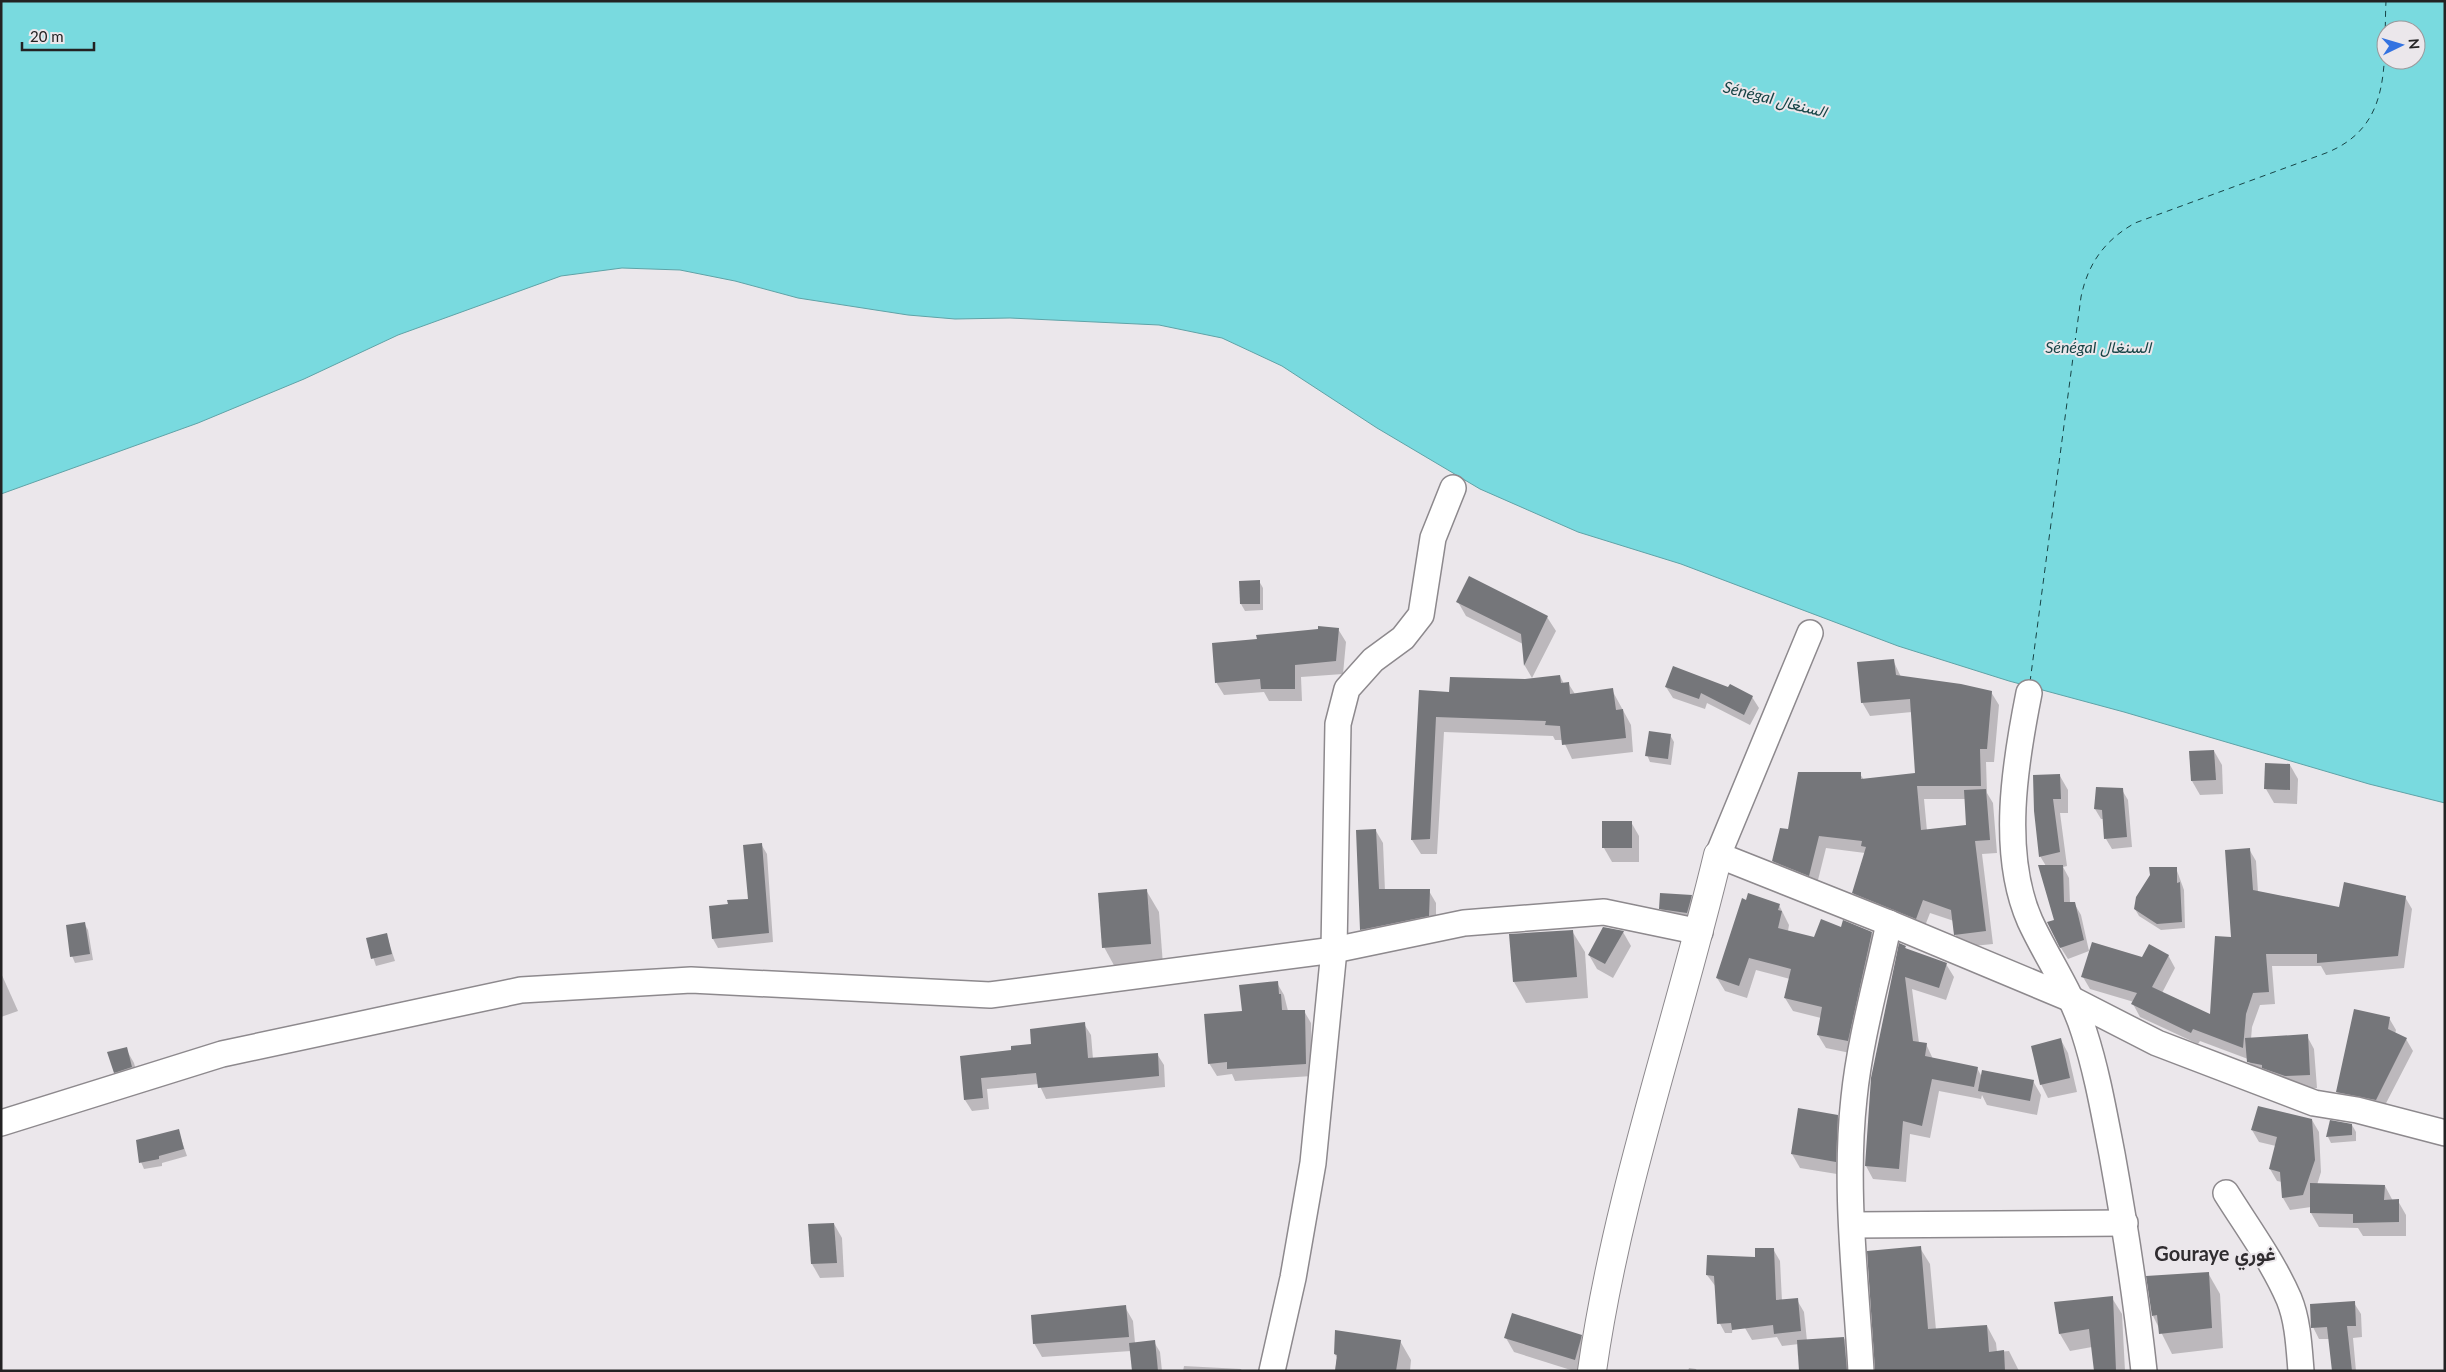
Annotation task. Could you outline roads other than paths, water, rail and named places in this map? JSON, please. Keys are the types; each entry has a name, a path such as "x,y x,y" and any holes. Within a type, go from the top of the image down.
{"main road":[{"path":"1592,1371 1615,1239 1636,1152 1700,932 1718,855"}],"street":[{"path":"1272,1371 1293,1278 1313,1163 1334,950 1338,724 1347,689 1373,660 1403,638 1421,616 1434,538 1453,488"},
{"path":"1810,634 1718,855 1890,923 2071,999 2157,1043 2314,1103 2357,1110 2445,1133"},
{"path":"2028,693 2018,748 2012,824 2018,879 2029,919 2071,999 2084,1032 2103,1106 2125,1223 2144,1371"},
{"path":"1,1123 222,1054 521,990 691,980 990,995 1334,950 1464,923 1604,912 1700,932"},
{"path":"1861,1371 1850,1152 1854,1097 1862,1048 1890,923"},
{"path":"2226,1193 2275,1271 2290,1300 2298,1334 2301,1371"},
{"path":"1853,1225 2125,1223"}],"water":[{"name":"Sénégal السنغال","path":"1,1 2445,1 2445,803 2369,784 2124,712 2009,681 1898,646 1681,564 1578,532 1480,489 1377,428 1282,366 1222,338 1159,325 1010,318 955,319 908,315 798,298 735,281 680,270 622,268 561,276 398,335 304,379 198,423 1,494"}],"district":[{"name":"Gouraye غوري","path":"2215,1254"}]}
